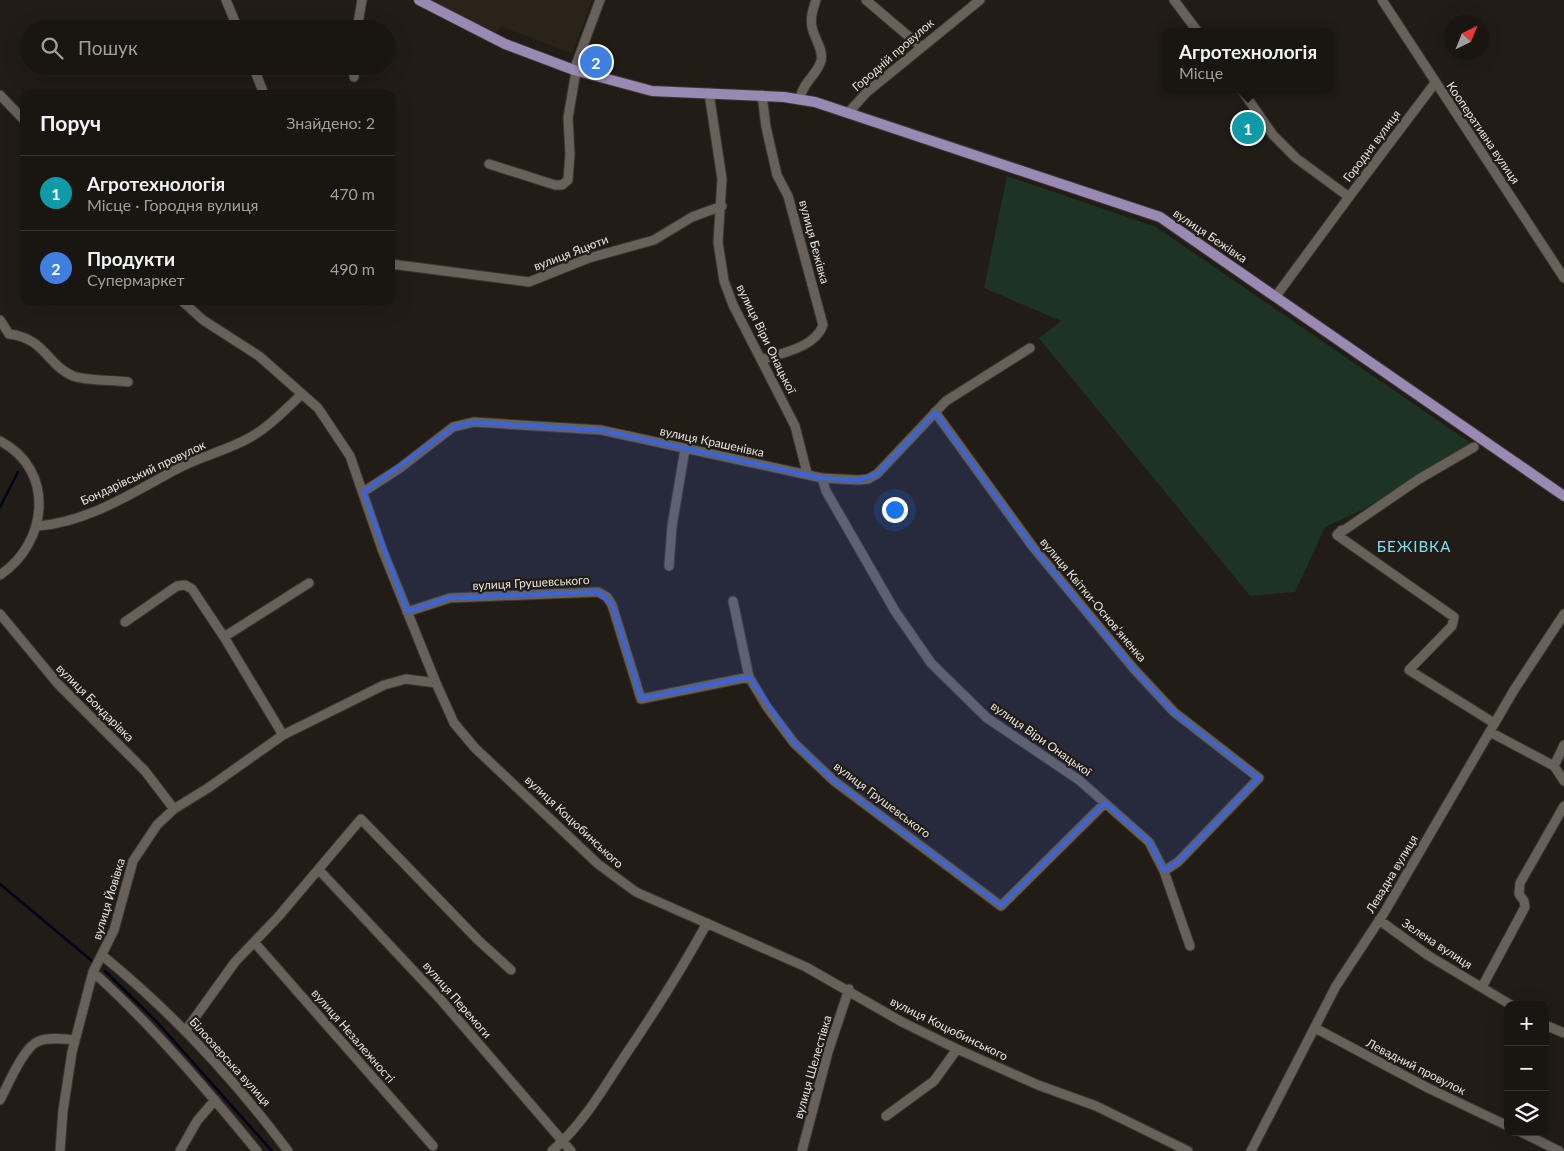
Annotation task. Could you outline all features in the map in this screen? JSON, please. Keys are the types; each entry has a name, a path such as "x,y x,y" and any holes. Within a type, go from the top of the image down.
{"main road":[{"name":"вулиця Бежівка","path":"419,0 505,44 575,70 652,91 800,98 1160,217 1564,496"}],"street":[{"path":"226,0 234,20"},
{"path":"359,20 362,0"},
{"path":"489,164 556,185 562,185 568,180 570,154 568,118 575,70 600,0"},
{"path":"800,98 804,84 821,62 821,54 812,28 812,16 816,0"},
{"path":"866,0 920,46"},
{"name":"Городній провулок","path":"848,113 867,92 920,46 980,0"},
{"path":"1174,0 1195,28"},
{"name":"Кооперативна вулиця","path":"1382,0 1564,278"},
{"path":"257,75 262,90"},
{"name":"Городня вулиця","path":"1243,93 1273,135 1296,158 1349,197 1435,83"},
{"name":"вулиця Віри Онацької","path":"709,93 722,179 722,206 718,242 724,280 733,305 795,426 806,474"},
{"path":"0,95 20,116"},
{"name":"вулиця Бежівка","path":"761,360 811,342 820,333 823,325 788,196 777,175 766,128 762,96"},
{"path":"1276,296 1349,197"},
{"name":"вулиця Яцюти","path":"395,265 529,282 590,258 654,240 692,217 722,206"},
{"name":"вулиця Коцюбинського","path":"186,305 203,320 259,356 318,408 350,456 408,612 454,723 474,748 598,864 636,892 806,967 849,989 902,1022 957,1049 1038,1085 1096,1106 1188,1151"},
{"path":"0,320 9,334 33,341 74,376 128,382"},
{"name":"вулиця Крашенівка","path":"362,492 400,468 453,427 474,422 602,430 822,478 868,479 877,474 946,402 1030,348"},
{"name":"Бондарівський провулок","path":"38,526 54,525 96,511 149,486 175,470 250,438 302,394"},
{"name":"вулиця Квітки-Основʼяненка","path":"935,412 1033,547 1134,669 1174,712 1259,778 1178,862 1164,871"},
{"path":"0,441 21,456 28,465 40,505 38,526 32,540 21,557 0,575"},
{"path":"1474,446 1419,479 1339,533 1454,617 1452,626 1409,670 1494,724"},
{"path":"669,566 675,508 685,449"},
{"name":"вулиця Віри Онацької","path":"822,478 826,491 895,611 931,663 987,718 1078,780 1149,842 1164,871 1190,946"},
{"path":"224,637 309,583"},
{"path":"125,622 177,586 185,585 192,589 224,637 282,735"},
{"name":"вулиця Грушевського","path":"408,612 450,598 598,592 607,597 612,605 641,699 749,677 766,707 794,743 834,782 1001,906 1105,803"},
{"path":"733,601 749,677"},
{"name":"вулиця Бондарівка","path":"0,614 58,684 145,770 174,809"},
{"name":"Левадна вулиця","path":"1251,1151 1336,986 1379,920 1532,660 1564,614"},
{"name":"вулиця Йовівка","path":"60,1151 63,1111 75,1040 93,972 103,956 114,930 134,861 157,825 174,809 208,788 282,735 384,685 406,679 436,683"},
{"path":"1490,732 1554,766 1564,780"},
{"path":"1554,766 1564,745"},
{"path":"1482,988 1525,907 1524,901 1519,894 1520,883 1564,806"},
{"path":"186,1030 235,962 362,820 478,940 511,970"},
{"name":"вулиця Перемоги","path":"319,870 440,1000 571,1151"},
{"name":"Зелена вулиця","path":"1379,920 1429,956 1504,1001"},
{"path":"552,1151 563,1142 582,1120 673,984 707,923"},
{"name":"вулиця Незалежності","path":"254,942 433,1146"},
{"name":"Білоозерська вулиця","path":"103,956 143,989 186,1030 267,1123 288,1151"},
{"path":"93,972 215,1100 257,1151"},
{"name":"вулиця Шелестівка","path":"802,1151 828,1052 849,989"},
{"path":"1549,1026 1564,1034"},
{"name":"Левадний провулок","path":"1315,1028 1403,1075 1504,1124"},
{"path":"0,1100 28,1048 38,1041 52,1038 75,1040"},
{"path":"886,1116 934,1081 957,1049"},
{"path":"180,1151 197,1121 215,1100"},
{"path":"1529,1136 1559,1151"}],"highlighted area":[{"path":"935,412 1033,547 1134,669 1174,712 1259,778 1178,862 1164,871 1149,842 1105,803 1001,906 834,781 794,743 749,677 641,699 612,605 598,592 450,598 407,612 363,492 453,427 474,422 601,430 822,478 858,480 877,474"}],"shaded area":[{"path":"433,0 592,0 572,54 501,26 496,33"}],"green space":[{"path":"1007,176 1156,227 1472,444 1362,510 1325,527 1295,592 1250,596 1039,338 1061,321 984,288"}],"waterway":[{"path":"0,507 18,472"},
{"path":"0,884 92,961"},
{"path":"105,971 157,1022 272,1151"}],"place":[{"name":"Продукти","path":"596,62"},
{"name":"Агротехнологія","path":"1248,128"}],"district":[{"name":"БЕЖІВКА","path":"1414,547"}]}
